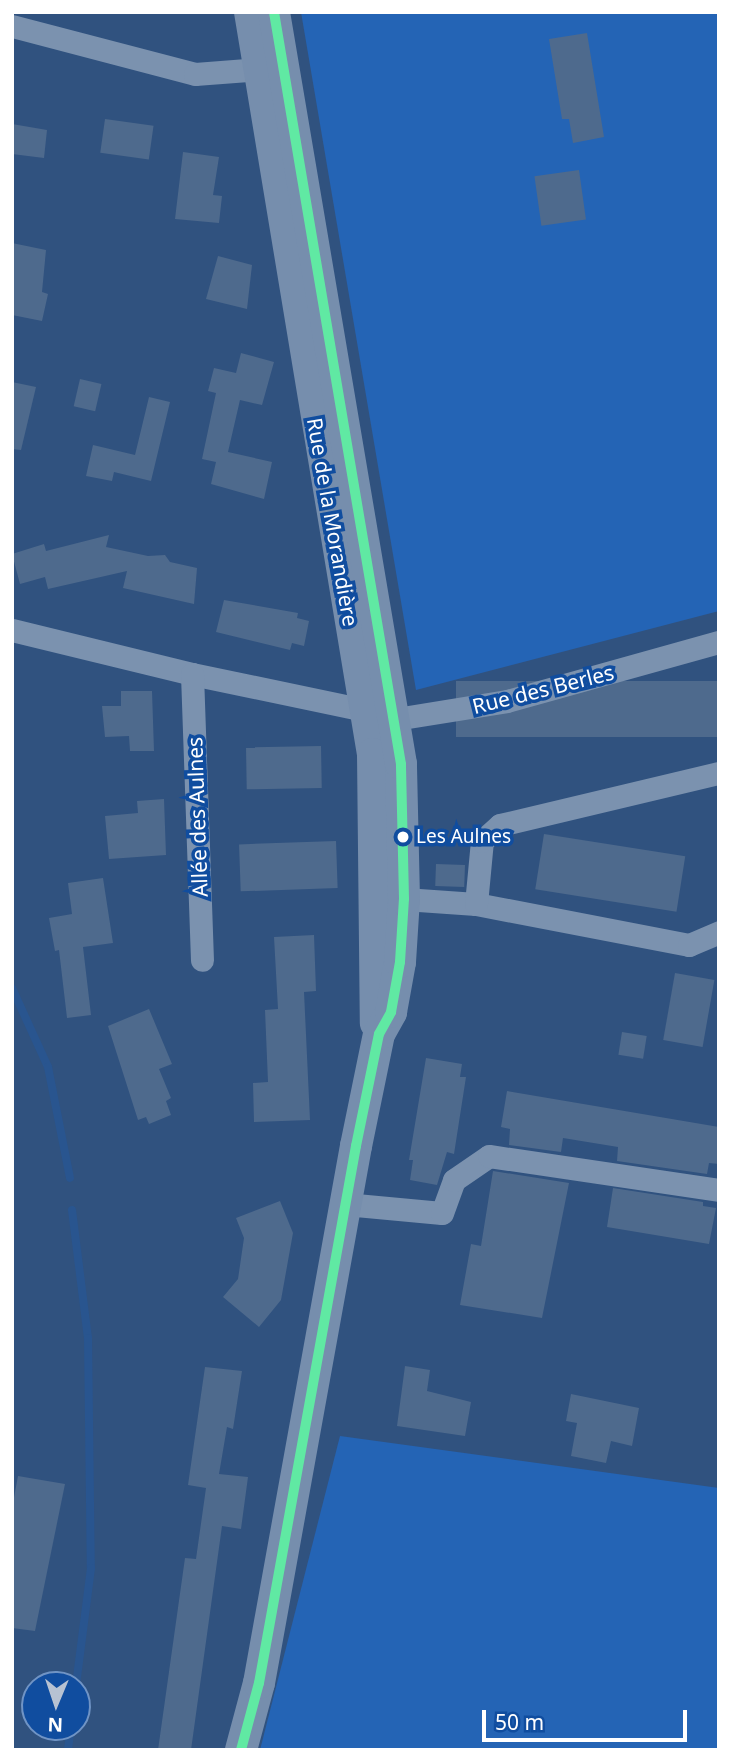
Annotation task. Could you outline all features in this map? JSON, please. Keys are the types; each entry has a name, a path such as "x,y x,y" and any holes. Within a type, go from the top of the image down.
{"street":[{"name":"Rue de la Morandière","path":"241,1750 259,1683 345,1204 379,1034 391,1012 398,975 404,899 404,803 379,715 271,68 250,12"},
{"name":"Rue de la Morandière","path":"271,68 274,12"},
{"path":"12,26 195,74 271,68"},
{"path":"12,630 192,674 379,715"},
{"name":"Rue des Berles","path":"379,715 419,718 507,701 719,642"},
{"name":"Allée des Aulnes","path":"192,674 202,960"},
{"name":"Rue de la Morandière","path":"379,715 375,803 374,1010 379,1034"},
{"path":"476,904 482,841 500,825 719,773"},
{"path":"404,899 476,904 689,945 719,932"},
{"path":"345,1204 442,1213 454,1180 489,1156 719,1190"}],"shaded area":[{"path":"301,12 719,12 719,611 416,690"},
{"path":"340,1436 719,1488 719,1750 260,1750"}],"building":[{"path":"587,33 604,137 573,143 569,119 562,119 549,39"},
{"path":"105,119 154,126 149,159 100,153"},
{"path":"12,124 47,130 44,158 12,154"},
{"path":"183,152 219,157 213,195 222,196 219,223 175,219"},
{"path":"579,170 586,220 541,226 534,176"},
{"path":"12,243 46,250 42,292 48,294 42,321 12,315"},
{"path":"218,256 252,265 247,309 206,299"},
{"path":"241,353 274,362 262,405 240,400 228,452 272,462 264,499 211,484 216,462 202,459 216,393 208,391 214,368 236,373"},
{"path":"80,379 101,384 95,411 74,406"},
{"path":"12,382 36,387 21,450 12,449"},
{"path":"149,397 170,402 151,481 114,472 112,481 86,476 93,445 135,455"},
{"path":"109,535 106,547 148,556 165,555 170,562 197,568 194,604 123,588 127,571 48,589 45,577 20,584 12,554 44,544 46,551"},
{"path":"224,600 298,613 297,618 309,621 304,646 292,643 290,650 216,632"},
{"path":"456,681 719,681 719,737 456,737"},
{"path":"121,691 152,691 154,751 130,751 129,736 105,737 102,706 121,706"},
{"path":"321,746 322,788 247,789 246,747"},
{"path":"164,799 166,855 109,859 105,816 138,813 137,801"},
{"path":"544,834 685,856 676,912 535,889"},
{"path":"336,841 338,888 241,891 239,844"},
{"path":"436,864 465,865 464,887 435,886"},
{"path":"103,878 113,943 83,947 91,1015 67,1018 59,950 55,951 49,918 72,914 68,883"},
{"path":"314,935 316,991 304,992 310,1120 254,1122 253,1083 268,1082 265,1010 278,1009 274,937"},
{"path":"675,973 714,980 703,1047 663,1040"},
{"path":"149,1009 172,1064 159,1069 171,1098 166,1101 171,1115 149,1124 146,1117 138,1120 108,1026"},
{"path":"622,1032 647,1036 643,1059 618,1055"},
{"path":"426,1058 462,1064 460,1077 466,1077 454,1154 447,1152 437,1185 410,1180 413,1160 409,1160"},
{"path":"507,1091 719,1127 719,1164 709,1163 707,1174 617,1161 618,1147 563,1138 561,1152 509,1145 510,1129 501,1127"},
{"path":"493,1171 569,1183 542,1318 460,1305 471,1244 481,1246"},
{"path":"613,1188 703,1202 703,1206 716,1208 709,1244 607,1227"},
{"path":"280,1201 293,1233 281,1300 259,1327 223,1297 238,1279 244,1238 236,1218"},
{"path":"405,1366 430,1370 427,1391 471,1402 465,1436 397,1426"},
{"path":"205,1367 242,1371 233,1429 227,1427 219,1474 248,1477 241,1529 222,1526 191,1750 158,1750 185,1558 196,1559 206,1488 188,1485"},
{"path":"571,1394 639,1408 632,1446 611,1441 606,1463 571,1456 577,1423 566,1421"},
{"path":"18,1476 65,1484 35,1631 12,1628 12,1508"}],"waterway":[{"path":"12,988 48,1067 70,1178"},
{"path":"72,1210 88,1338 91,1568 78,1671"},
{"path":"68,1750 69,1741"}],"transit line":[{"path":"241,1750 259,1683 356,1146 379,1034 391,1012 400,962 404,899 401,764 274,12"}],"place":[{"name":"Les Aulnes","path":"403,837"}]}
